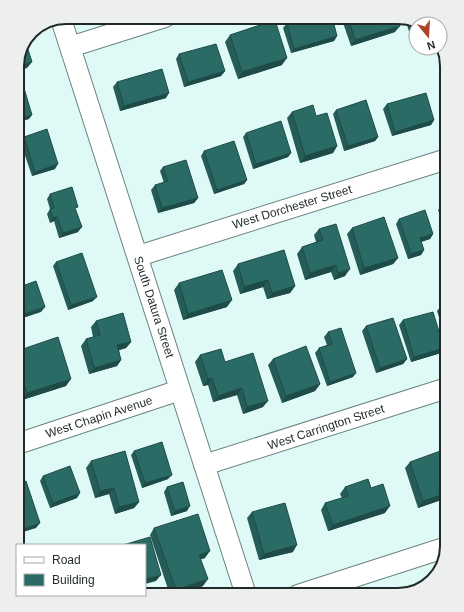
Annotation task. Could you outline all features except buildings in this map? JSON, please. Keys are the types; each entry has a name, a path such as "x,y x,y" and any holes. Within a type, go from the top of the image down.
{"street":[{"name":"South Datura Street","path":"63,24 244,588"},
{"path":"70,47 143,24"},
{"name":"West Dorchester Street","path":"138,256 440,161"},
{"name":"West Chapin Avenue","path":"24,442 180,390"},
{"name":"West Carrington Street","path":"204,465 440,390"},
{"path":"320,588 440,549"}]}
